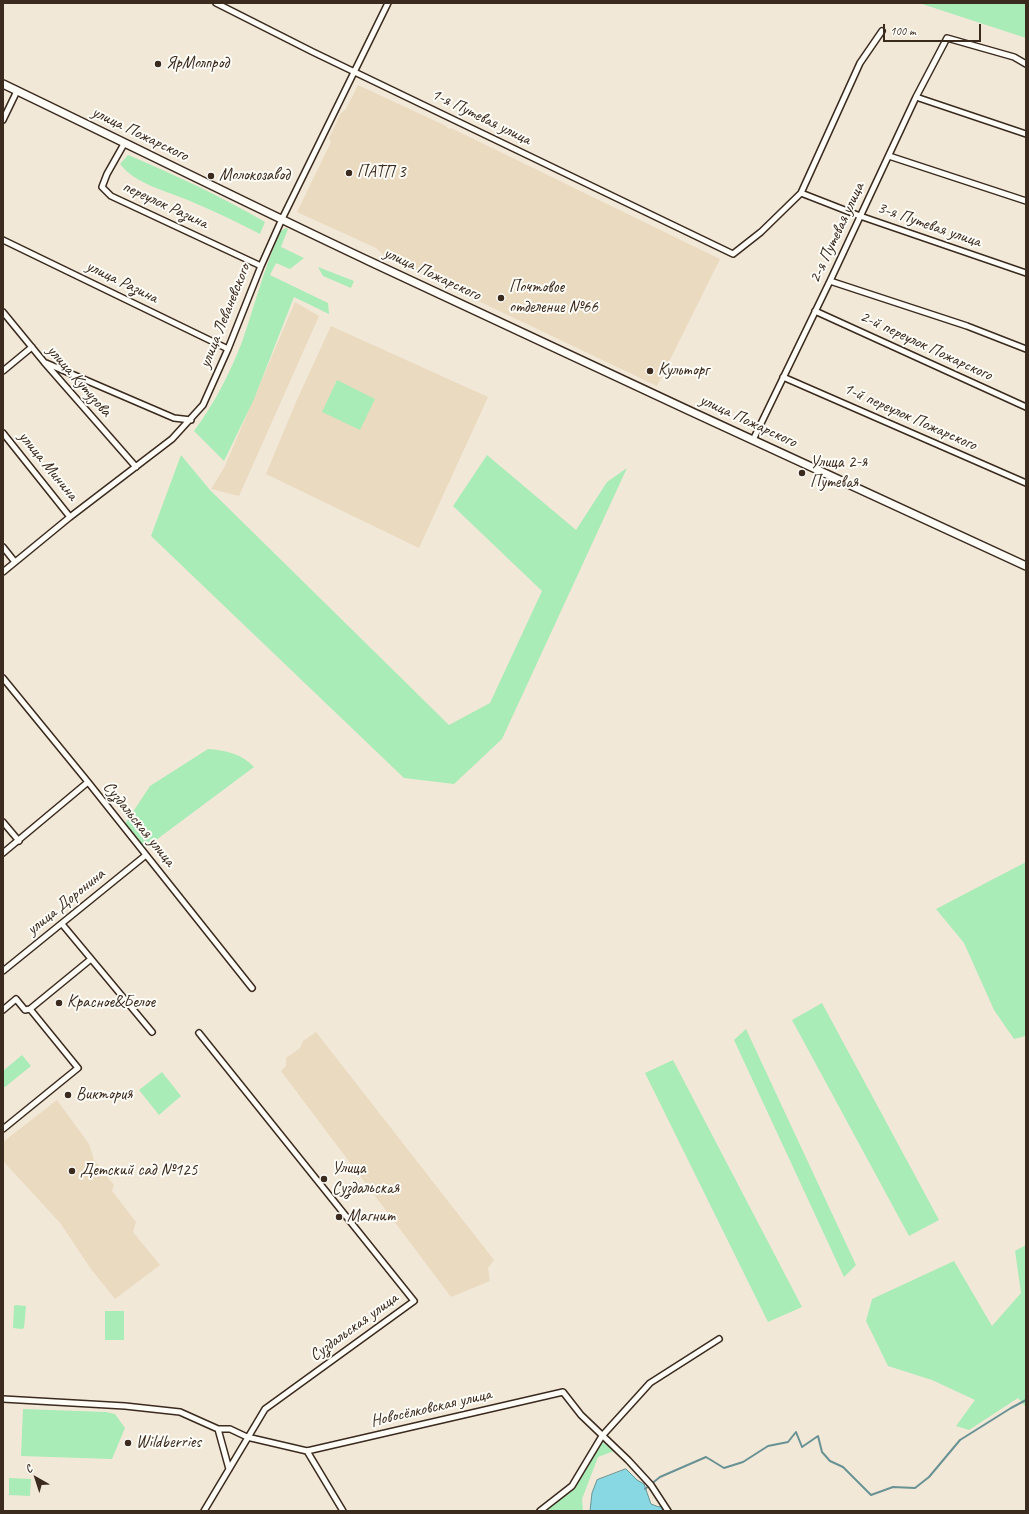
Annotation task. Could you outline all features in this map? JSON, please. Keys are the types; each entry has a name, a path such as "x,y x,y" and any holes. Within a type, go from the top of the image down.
{"street":[{"name":"1-я Путевая улица","path":"216,3 313,52 733,254 761,232 801,193"},
{"name":"улица Леваневского","path":"3,572 70,517 172,439 191,420 203,405 282,219 388,3"},
{"path":"801,193 860,63 882,31"},
{"name":"2-я Путевая улица","path":"753,440 830,281 916,97 948,38 1014,57 1026,64"},
{"name":"улица Пожарского","path":"3,84 368,261 1026,566"},
{"path":"3,120 17,91"},
{"path":"916,97 1026,134"},
{"name":"переулок Разина","path":"124,144 107,174 102,187 111,196 261,266"},
{"path":"889,156 1026,201"},
{"name":"3-я Путевая улица","path":"801,193 860,216 1026,273"},
{"name":"улица Разина","path":"3,240 228,349"},
{"path":"830,281 967,326 1026,349"},
{"name":"2-й переулок Пожарского","path":"815,311 1026,407"},
{"name":"улица Кутузова","path":"3,312 44,362 136,466"},
{"path":"3,371 32,347"},
{"path":"44,362 174,418 191,420"},
{"name":"1-й переулок Пожарского","path":"783,377 1026,483"},
{"name":"улица Минина","path":"3,433 70,517"},
{"path":"3,547 14,562"},
{"name":"Суздальская улица","path":"3,678 252,988"},
{"path":"3,854 88,782"},
{"path":"3,822 19,841"},
{"name":"улица Доронина","path":"3,971 146,855"},
{"path":"62,924 152,1032"},
{"path":"3,1010 16,999 25,1010 30,1009 91,958"},
{"path":"3,1129 78,1068 30,1009"},
{"name":"Суздальская улица","path":"199,1034 414,1301 265,1409 204,1511"},
{"path":"540,1511 572,1486 602,1436 650,1383 719,1339"},
{"name":"Новосёлковская улица","path":"3,1399 125,1406 180,1412 218,1429 230,1429 247,1437 307,1452 563,1392 581,1415 602,1436"},
{"path":"218,1429 229,1469"},
{"path":"602,1436 628,1460 651,1485 668,1511"},
{"path":"307,1452 343,1511"}],"shaded area":[{"path":"358,85 446,126 449,129 451,128 720,259 657,386 386,257 376,248 297,212 331,142 329,138 341,113 346,109"},
{"path":"295,302 319,316 239,496 211,489 224,468"},
{"path":"331,326 488,397 419,548 266,474 296,402"},
{"path":"316,1032 494,1260 488,1268 490,1281 451,1297 281,1071 286,1066 286,1058 300,1048 303,1041"},
{"path":"57,1100 89,1144 94,1160 114,1185 112,1191 136,1222 133,1232 160,1265 115,1299 91,1269 61,1224 3,1161 3,1142"}],"green space":[{"path":"919,3 1026,3 1026,38"},
{"path":"128,155 198,186 265,222 260,234 181,197 143,182 120,164"},
{"path":"286,228 288,229 281,247 304,258 290,269 276,263 270,275 328,303 329,314 294,297 254,399 224,461 194,431 215,399 232,365 242,342 275,245 281,231"},
{"path":"318,267 354,281 351,288 323,276"},
{"path":"337,380 375,399 360,430 322,412"},
{"path":"181,455 210,490 449,725 490,703 542,591 453,506 487,455 576,530 607,482 627,468 502,739 454,784 404,778 151,536"},
{"path":"208,749 221,750 239,756 254,767 144,849 125,824 150,786"},
{"path":"1026,862 1026,1036 1014,1039 994,1010 964,943 936,909"},
{"path":"822,1003 939,1220 909,1236 792,1020"},
{"path":"746,1029 856,1265 844,1277 734,1040"},
{"path":"22,1055 31,1066 3,1087 3,1071"},
{"path":"673,1060 802,1307 768,1322 645,1073"},
{"path":"162,1072 181,1096 159,1115 139,1090"},
{"path":"1026,1245 1026,1407 1018,1398 969,1430 956,1426 975,1400 932,1380 888,1366 866,1321 872,1299 954,1261 992,1326 1021,1293 1015,1251"},
{"path":"14,1306 26,1306 24,1328 22,1329 13,1328"},
{"path":"105,1311 124,1311 124,1340 105,1340"},
{"path":"23,1409 106,1412 115,1414 125,1428 112,1459 21,1456"},
{"path":"603,1442 614,1451 598,1457 582,1499 583,1511 545,1511 571,1491 597,1448"},
{"path":"9,1478 31,1479 30,1496 9,1495"}],"water":[{"path":"626,1469 637,1480 644,1484 651,1504 659,1507 661,1506 663,1509 662,1511 590,1511 592,1493 597,1480"}],"waterway":[{"path":"645,1489 660,1477 706,1457 724,1468 743,1462 768,1446 788,1442 796,1432 802,1447 818,1436 822,1452 830,1461 843,1467 871,1495 893,1487 915,1488 929,1477 960,1440 1026,1400"}],"place":[{"name":"ЯрМолпрод","path":"158,64"},
{"name":"ПАТП 3","path":"349,173"},
{"name":"Молокозавод","path":"211,176"},
{"name":"Почтовое отделение №66","path":"501,298"},
{"name":"Культорг","path":"650,371"},
{"name":"Улица 2-я Путевая","path":"802,473"},
{"name":"Красное&Белое","path":"59,1003"},
{"name":"Виктория","path":"68,1095"},
{"name":"Детский сад №125","path":"72,1171"},
{"name":"Улица Суздальская","path":"324,1179"},
{"name":"Магнит","path":"339,1217"},
{"name":"Wildberries","path":"128,1443"}]}
